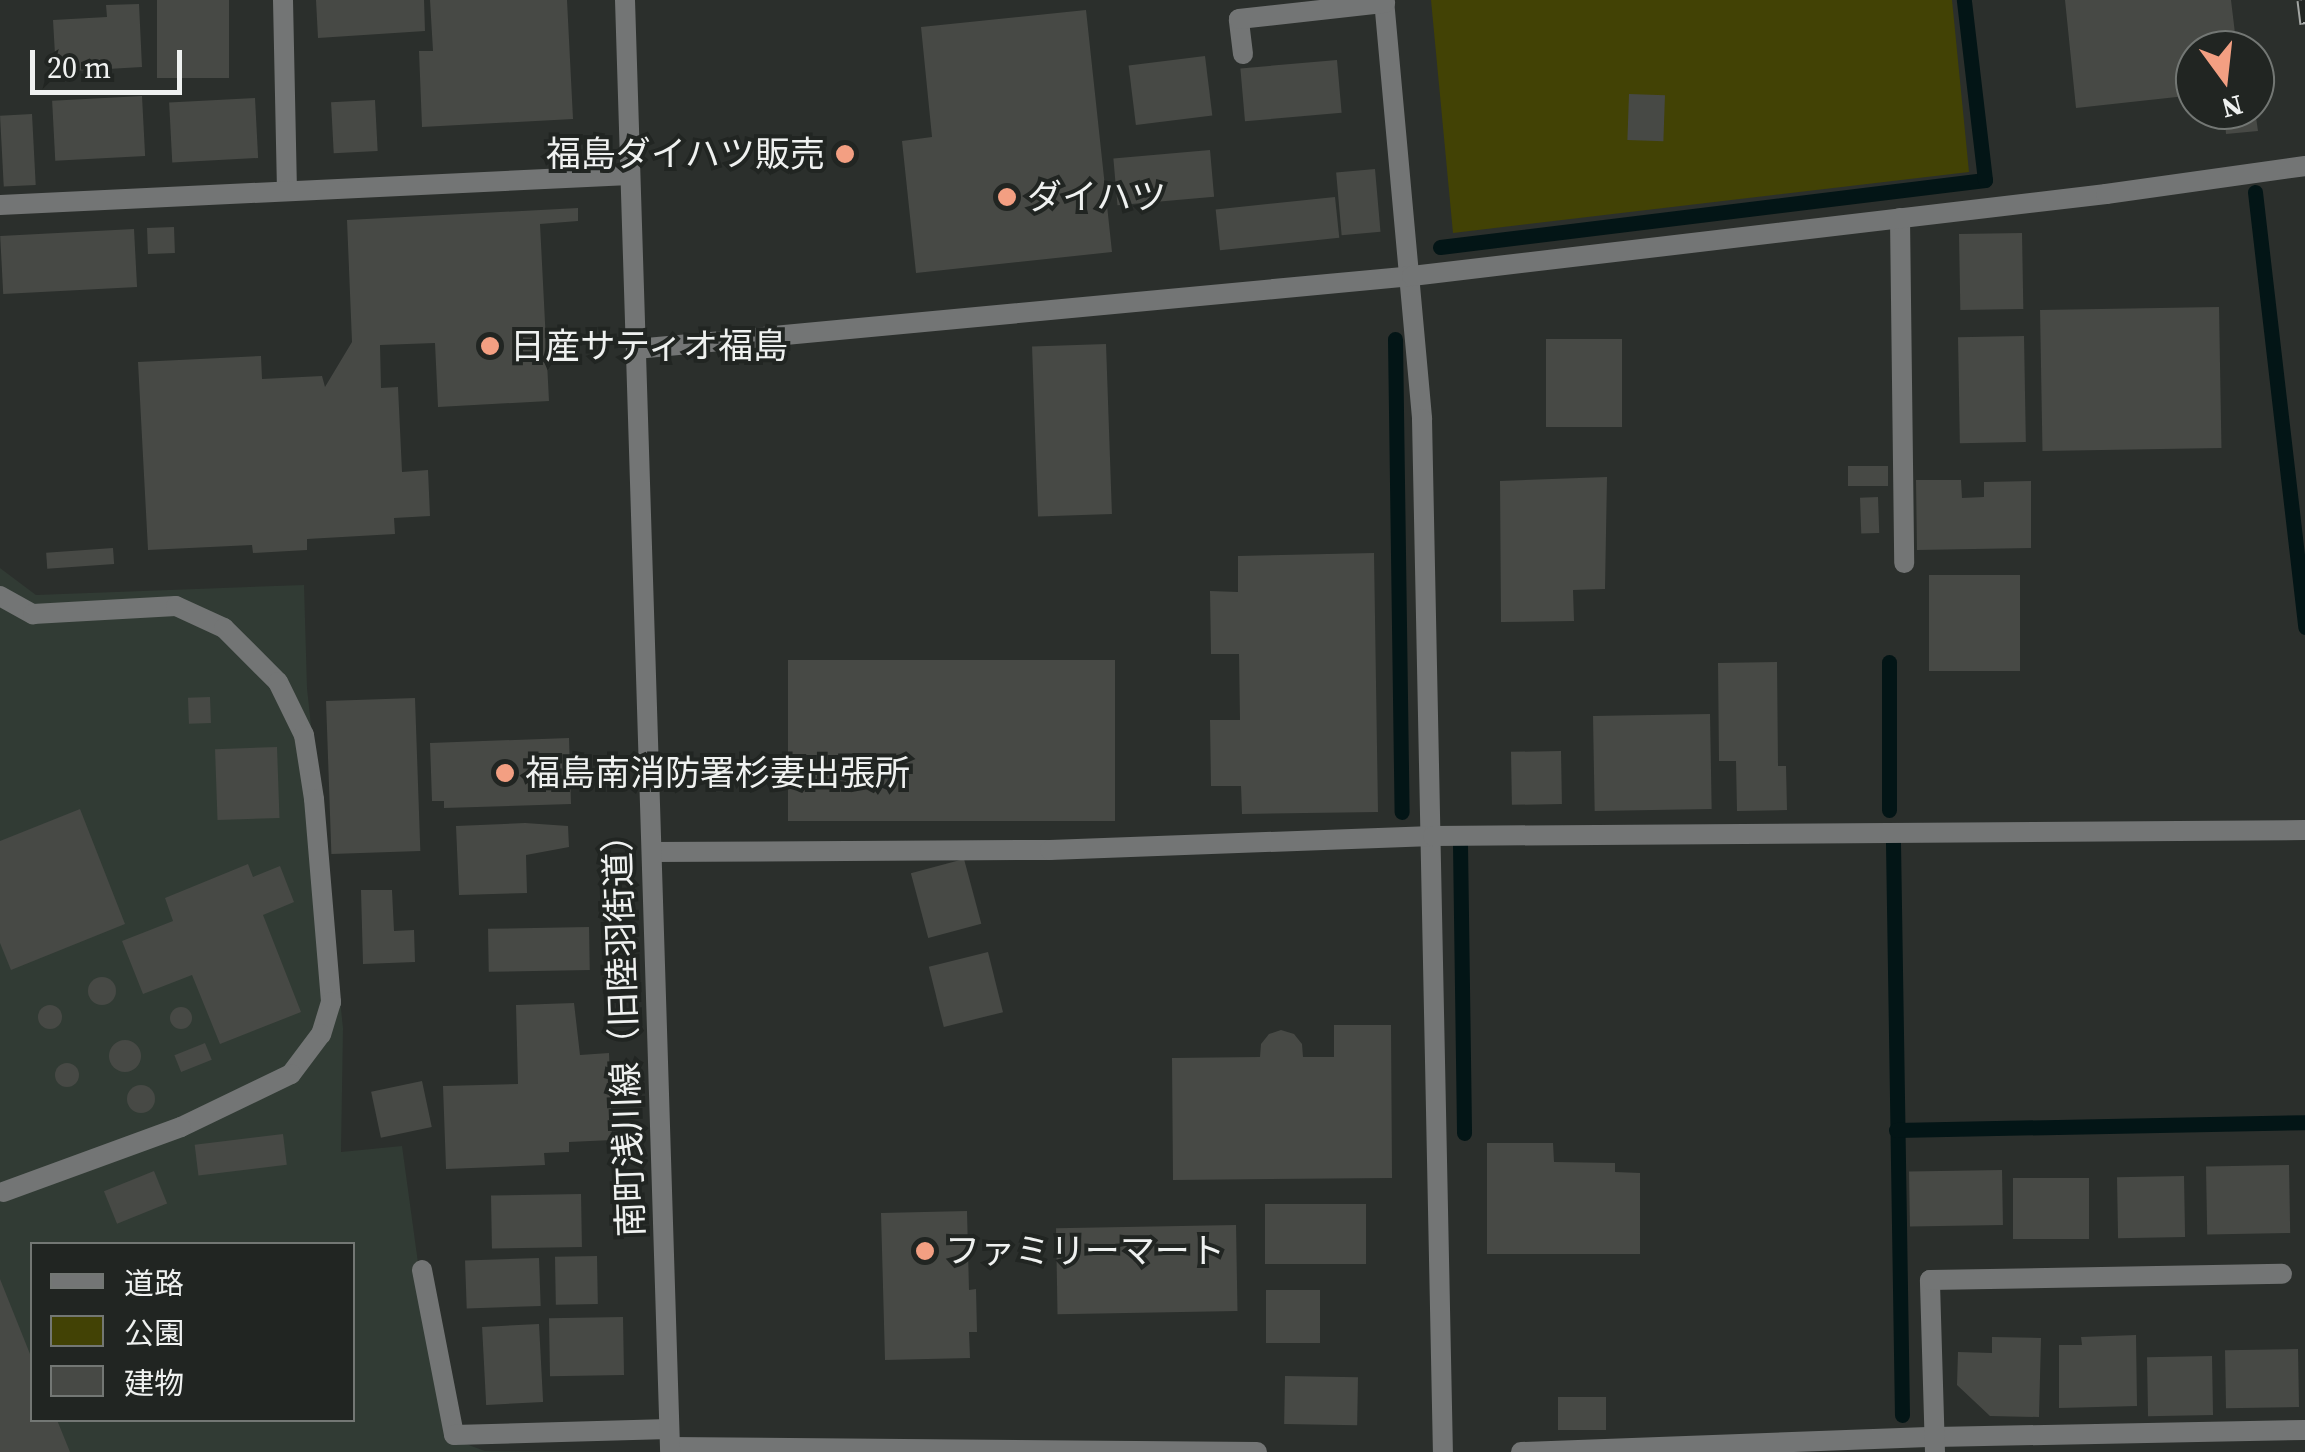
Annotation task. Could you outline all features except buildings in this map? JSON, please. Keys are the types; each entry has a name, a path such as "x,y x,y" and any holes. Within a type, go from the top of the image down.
{"street":[{"path":"284,0 288,191"},
{"name":"南町浅川線（旧陸羽街道）","path":"625,0 670,1443"},
{"path":"1243,54 1240,19 1385,2 1422,419 1443,1452"},
{"path":"636,349 1412,276 2305,166"},
{"path":"0,205 629,175"},
{"path":"1900,218 1904,564"},
{"path":"0,596 32,614 176,606 224,628 278,682 304,735 314,799 331,1002 321,1034 291,1074 181,1127 3,1192"},
{"path":"652,852 1050,850 1433,836 2305,830"},
{"path":"422,1270 454,1435 670,1443 1257,1452"},
{"path":"1935,1444 1930,1280 2282,1274"},
{"path":"1520,1452 1935,1444 2305,1430"}],"shaded area":[{"path":"0,568 36,595 304,585 307,688 343,1028 341,1152 402,1146 432,1365 455,1440 485,1451 637,1452 0,1452"}],"green space":[{"path":"1431,0 1952,0 1969,172 1453,233"}],"waterway":[{"path":"1440,247 1985,180 1964,0"},
{"path":"2255,192 2305,627"},
{"path":"1395,339 1402,812"},
{"path":"1889,662 1889,810"},
{"path":"1893,843 1902,1415"},
{"path":"1460,844 1464,1133"},
{"path":"1896,1130 2305,1122"}],"railway":[{"path":"2302,0 2305,24"}],"place":[{"name":"福島ダイハツ販売","path":"845,154"},
{"name":"ダイハツ","path":"1007,197"},
{"name":"日産サティオ福島","path":"490,346"},
{"name":"福島南消防署杉妻出張所","path":"505,773"},
{"name":"ファミリーマート","path":"925,1251"}]}
